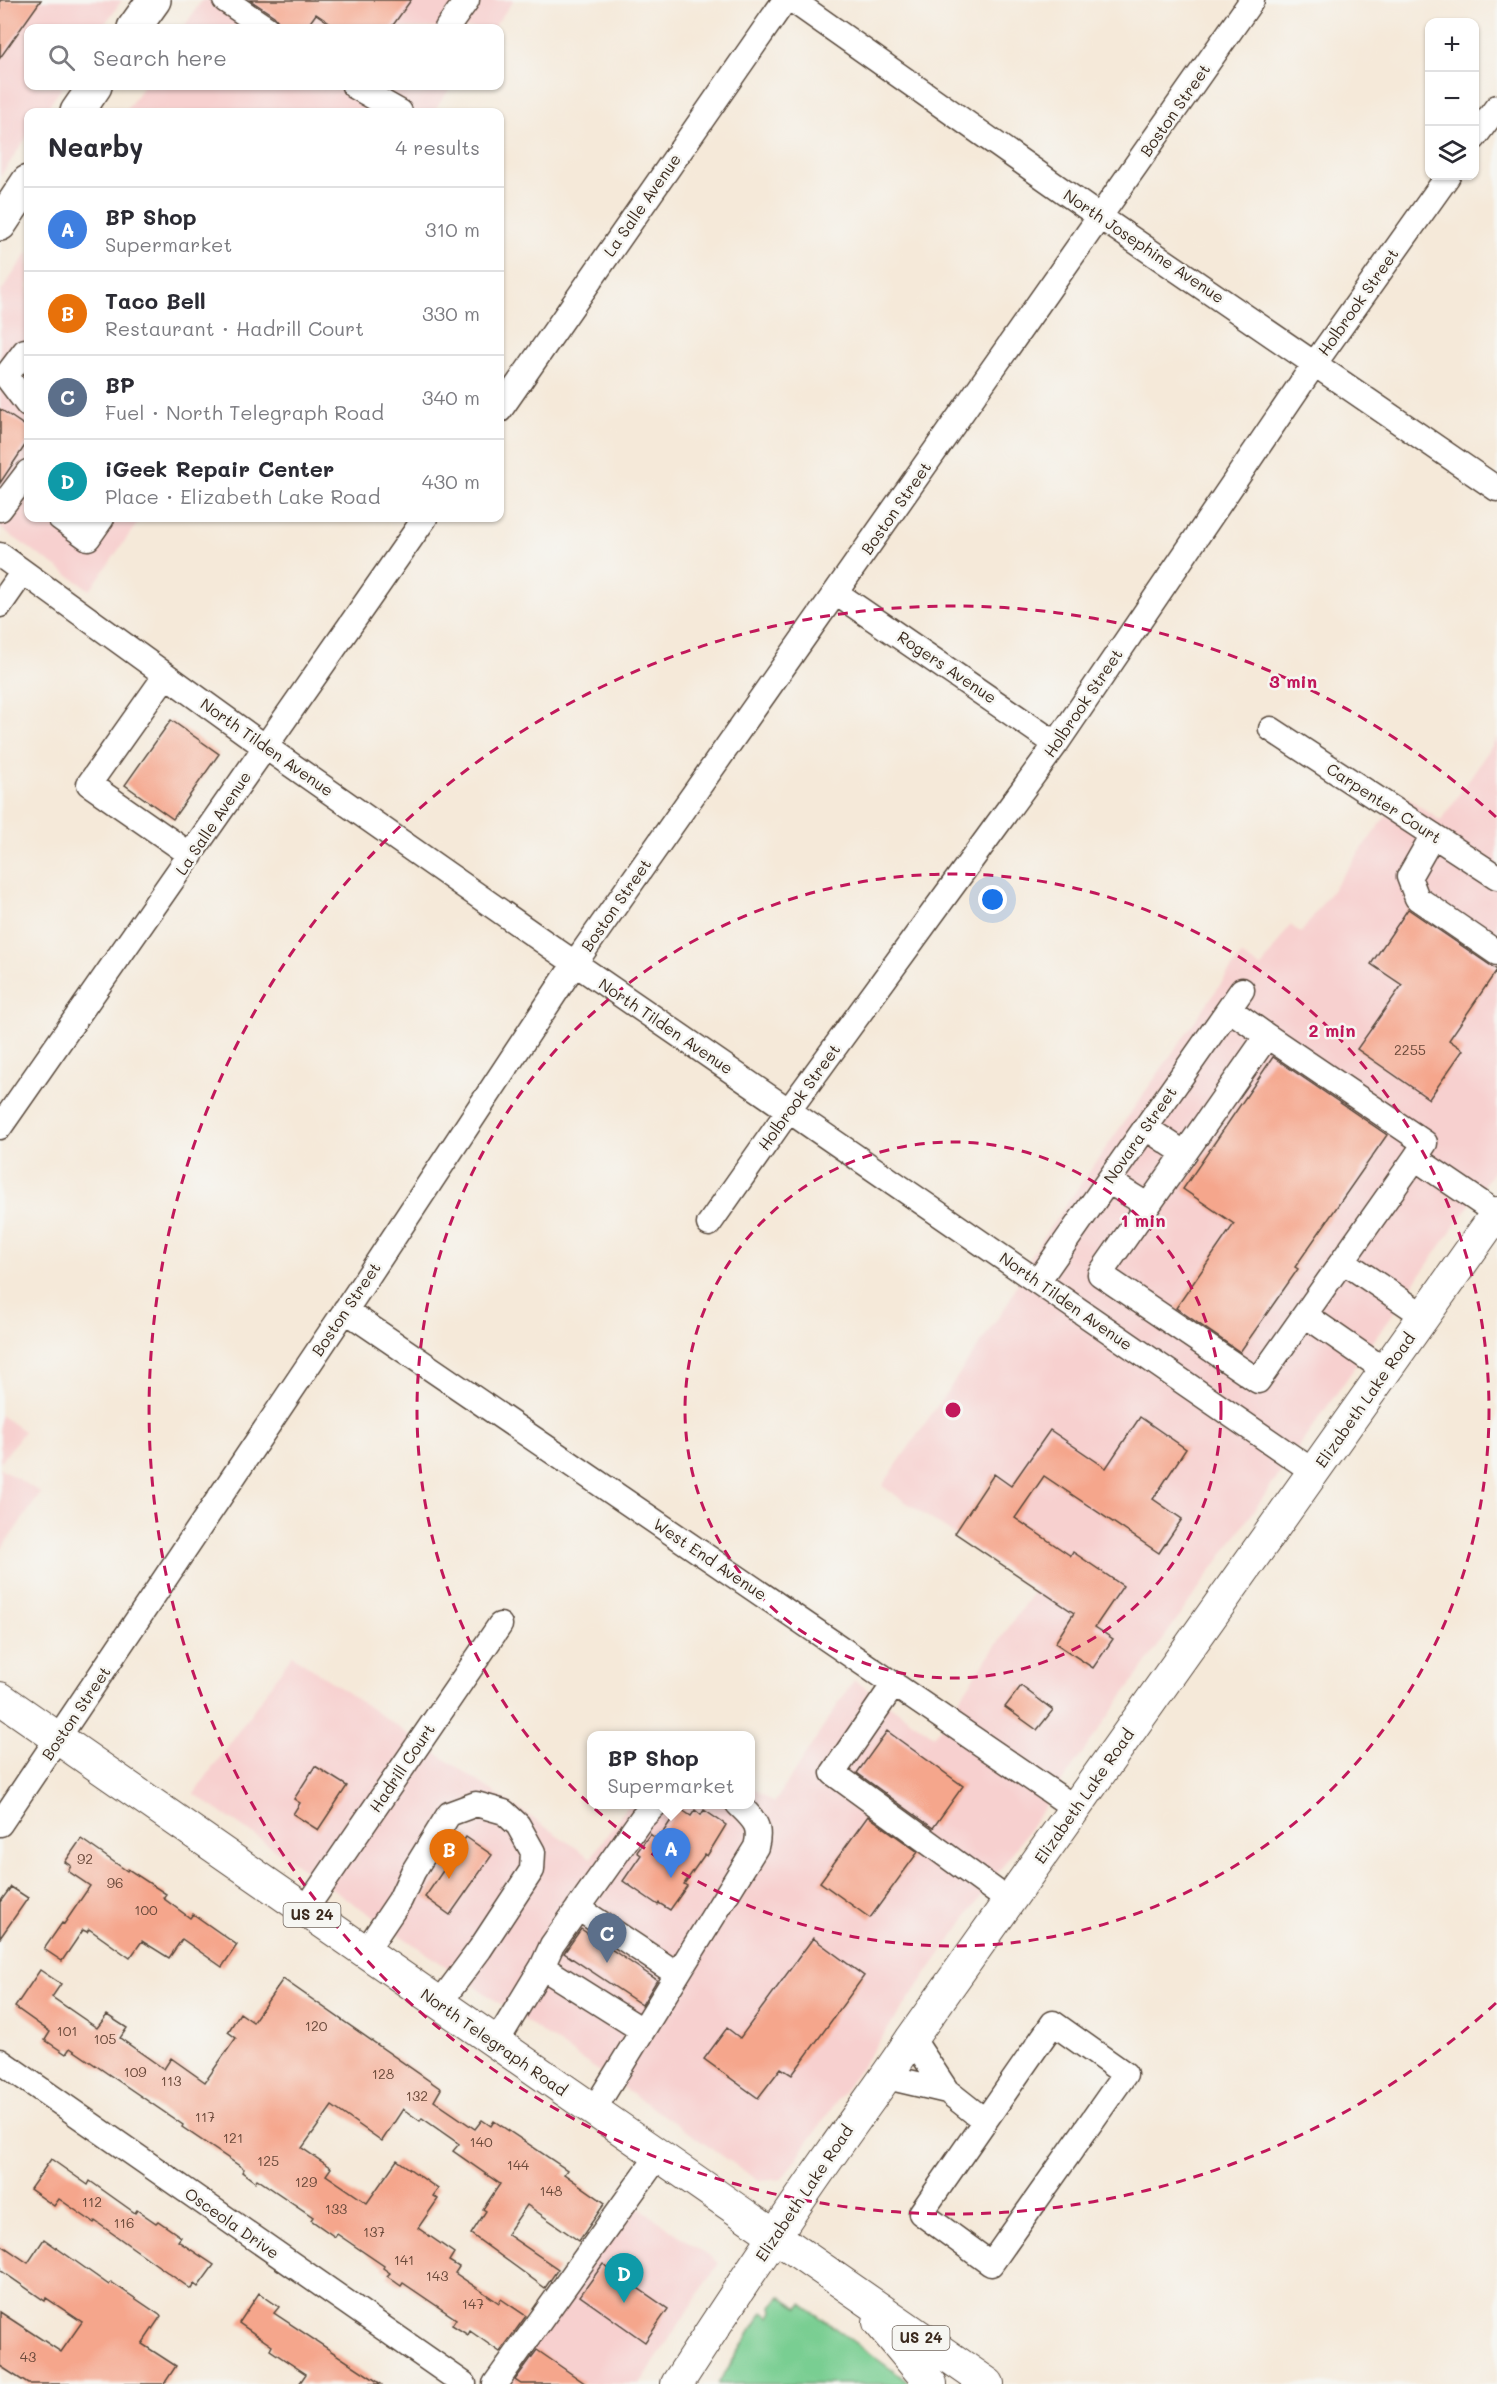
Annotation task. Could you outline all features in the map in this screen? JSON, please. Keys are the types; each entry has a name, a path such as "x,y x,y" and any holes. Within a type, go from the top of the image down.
{"highway":[{"path":"137,24 154,0"},
{"path":"80,108 92,90"},
{"path":"3,213 24,187"}],"main road":[{"name":"Elizabeth Lake Road","path":"677,2384 774,2236 867,2102 887,2077 912,2038 1497,1213"},
{"name":"North Telegraph Road","path":"0,1698 988,2384"},
{"path":"854,2292 931,2384"}],"street":[{"path":"225,0 260,24"},
{"path":"450,24 467,0"},
{"name":"La Salle Avenue","path":"504,404 785,0"},
{"name":"North Josephine Avenue","path":"792,0 1101,217 1497,489"},
{"name":"Boston Street","path":"0,1824 575,963 1252,0"},
{"path":"361,90 393,108"},
{"path":"1479,131 1497,106"},
{"name":"Holbrook Street","path":"709,1224 789,1110 1056,744 1315,363 1445,180"},
{"path":"24,352 6,376 24,400"},
{"path":"0,509 24,485"},
{"path":"66,522 88,538 99,522"},
{"name":"La Salle Avenue","path":"0,1127 422,522"},
{"name":"North Tilden Avenue","path":"0,555 265,746 575,963 1314,1472"},
{"path":"0,605 23,572"},
{"name":"Rogers Avenue","path":"836,592 1056,744"},
{"path":"166,675 89,784 191,855"},
{"name":"Carpenter Court","path":"1271,729 1497,878"},
{"path":"1432,835 1409,877 1417,898 1497,954"},
{"name":"Novara Street","path":"1038,1281 1236,999 1267,1036"},
{"path":"1267,1036 1425,1143 1258,1382 1100,1274 1267,1036"},
{"path":"1146,1128 1184,1153"},
{"path":"1415,1158 1497,1213"},
{"path":"1108,1181 1147,1205"},
{"path":"1343,1261 1424,1316"},
{"name":"West End Avenue","path":"345,1310 1075,1808"},
{"path":"1135,1348 1158,1315"},
{"path":"1305,1315 1386,1371"},
{"name":"Hadrill Court","path":"305,1910 500,1625"},
{"path":"894,1684 833,1773 1009,1901"},
{"path":"365,1952 400,1900 412,1872 449,1814 476,1804 504,1812 518,1825 533,1852 532,1870 480,1949 439,2004"},
{"path":"496,2043 542,1967 552,1945 642,1818 651,1809"},
{"path":"593,2110 756,1847 760,1834 754,1820 743,1809"},
{"path":"578,1908 677,1974"},
{"path":"542,1967 642,2030"},
{"path":"1053,2023 1125,2074 992,2264 921,2213 985,2121 1053,2023"},
{"path":"912,2038 947,2091 985,2121"},
{"name":"Osceola Drive","path":"0,2061 464,2384"},
{"path":"887,2077 947,2091"},
{"path":"495,2384 658,2156"}],"shaded area":[{"path":"0,0 122,0 105,24 24,24 24,90 60,90 47,108 24,108 24,141 0,177"},
{"path":"202,0 514,0 496,24 186,24"},
{"path":"140,90 449,90 436,108 128,108"},
{"path":"24,258 24,522 138,522 90,590 0,528 0,293"},
{"path":"1497,738 1497,1166 782,2179 759,2181 194,1794 292,1655 591,1858 625,1809 755,1809 755,1789 774,1803 854,1680 934,1736 1035,1589 882,1486 1008,1303 1033,1252 1241,955 1261,968 1290,925 1301,933 1402,794 1441,821"},
{"path":"0,1415 24,1431 0,1463"},
{"path":"0,1468 41,1493 0,1551"},
{"path":"634,2204 719,2263 640,2384 501,2384"}],"green space":[{"path":"780,2296 799,2308 802,2304 911,2384 718,2384 763,2312 770,2317 773,2311 772,2306"}],"building":[{"path":"0,0 41,0 24,24 0,58"},
{"path":"250,0 411,0 394,24 331,24 316,14 309,24 280,24 274,16"},
{"path":"0,409 24,425 24,447 0,483"},
{"path":"171,720 219,754 173,819 125,785"},
{"path":"1408,909 1497,970 1449,1040 1463,1050 1429,1099 1357,1049 1402,985 1371,964"},
{"path":"1273,1057 1387,1135 1295,1267 1298,1269 1240,1352 1176,1308 1234,1224 1183,1189"},
{"path":"1140,1417 1186,1449 1153,1499 1182,1519 1159,1553 1044,1476 1015,1518 1071,1556 1073,1552 1123,1586 1095,1627 1113,1639 1093,1668 1055,1643 1074,1613 955,1533 994,1474 1011,1486 1050,1430 1106,1468"},
{"path":"1021,1686 1053,1710 1037,1730 1005,1707"},
{"path":"887,1731 963,1786 933,1828 857,1773"},
{"path":"315,1766 347,1786 318,1830 293,1814 300,1803 294,1799"},
{"path":"678,1809 691,1816 695,1810 701,1815 704,1810 726,1825 707,1856 705,1854 684,1884 687,1886 670,1910 659,1903 658,1905 623,1881 641,1855 637,1852 650,1834 658,1840"},
{"path":"868,1816 918,1852 870,1918 820,1882"},
{"path":"466,1837 492,1855 450,1915 425,1897"},
{"path":"81,1839 127,1871 128,1869 166,1894 163,1898 190,1918 193,1914 237,1945 222,1967 182,1939 169,1958 142,1941 130,1958 89,1929 87,1932 83,1930 62,1961 44,1949 90,1886 68,1871 71,1866 65,1862"},
{"path":"11,1887 28,1898 0,1938 0,1902"},
{"path":"581,1929 657,1980 642,2005 564,1953"},
{"path":"813,1938 864,1976 792,2075 781,2068 758,2098 704,2059 727,2028 740,2038"},
{"path":"40,1970 61,1984 52,1997 97,2028 107,2015 127,2028 120,2038 164,2069 171,2058 205,2082 236,2038 228,2032 240,2013 253,2022 283,1979 441,2089 434,2101 475,2129 482,2120 491,2126 494,2121 567,2170 564,2174 605,2203 579,2241 527,2205 507,2234 558,2269 545,2288 471,2234 486,2211 483,2209 500,2184 453,2151 459,2144 422,2118 420,2121 403,2109 382,2141 332,2106 302,2148 331,2168 326,2175 367,2203 397,2160 438,2189 433,2196 438,2199 418,2228 454,2253 449,2261 459,2267 455,2273 499,2303 501,2299 526,2316 500,2352 470,2331 468,2335 452,2325 456,2319 403,2283 401,2286 387,2276 390,2273 383,2268 384,2266 337,2234 335,2237 311,2220 313,2217 257,2179 255,2182 242,2172 244,2169 182,2127 183,2125 70,2048 66,2054 45,2040 50,2032 15,2007"},
{"path":"51,2159 88,2185 90,2181 135,2213 137,2210 156,2223 158,2221 181,2237 178,2241 214,2265 198,2287 194,2284 191,2289 95,2221 94,2223 59,2199 54,2206 30,2189"},
{"path":"44,2239 109,2285 111,2282 161,2316 142,2344 176,2366 164,2384 28,2384 0,2366 0,2312 61,2352 82,2322 46,2298 45,2301 0,2270 0,2244 28,2263"},
{"path":"603,2264 668,2309 645,2342 580,2296"},
{"path":"259,2293 279,2307 274,2313 381,2384 299,2384 306,2374 270,2350 272,2346 239,2323"},
{"path":"537,2350 586,2384 521,2384 515,2380"}],"place":[{"name":"BP Shop","path":"671,1878"},
{"name":"Taco Bell","path":"449,1879"},
{"name":"BP","path":"607,1963"},
{"name":"iGeek Repair Center","path":"624,2303"}]}
